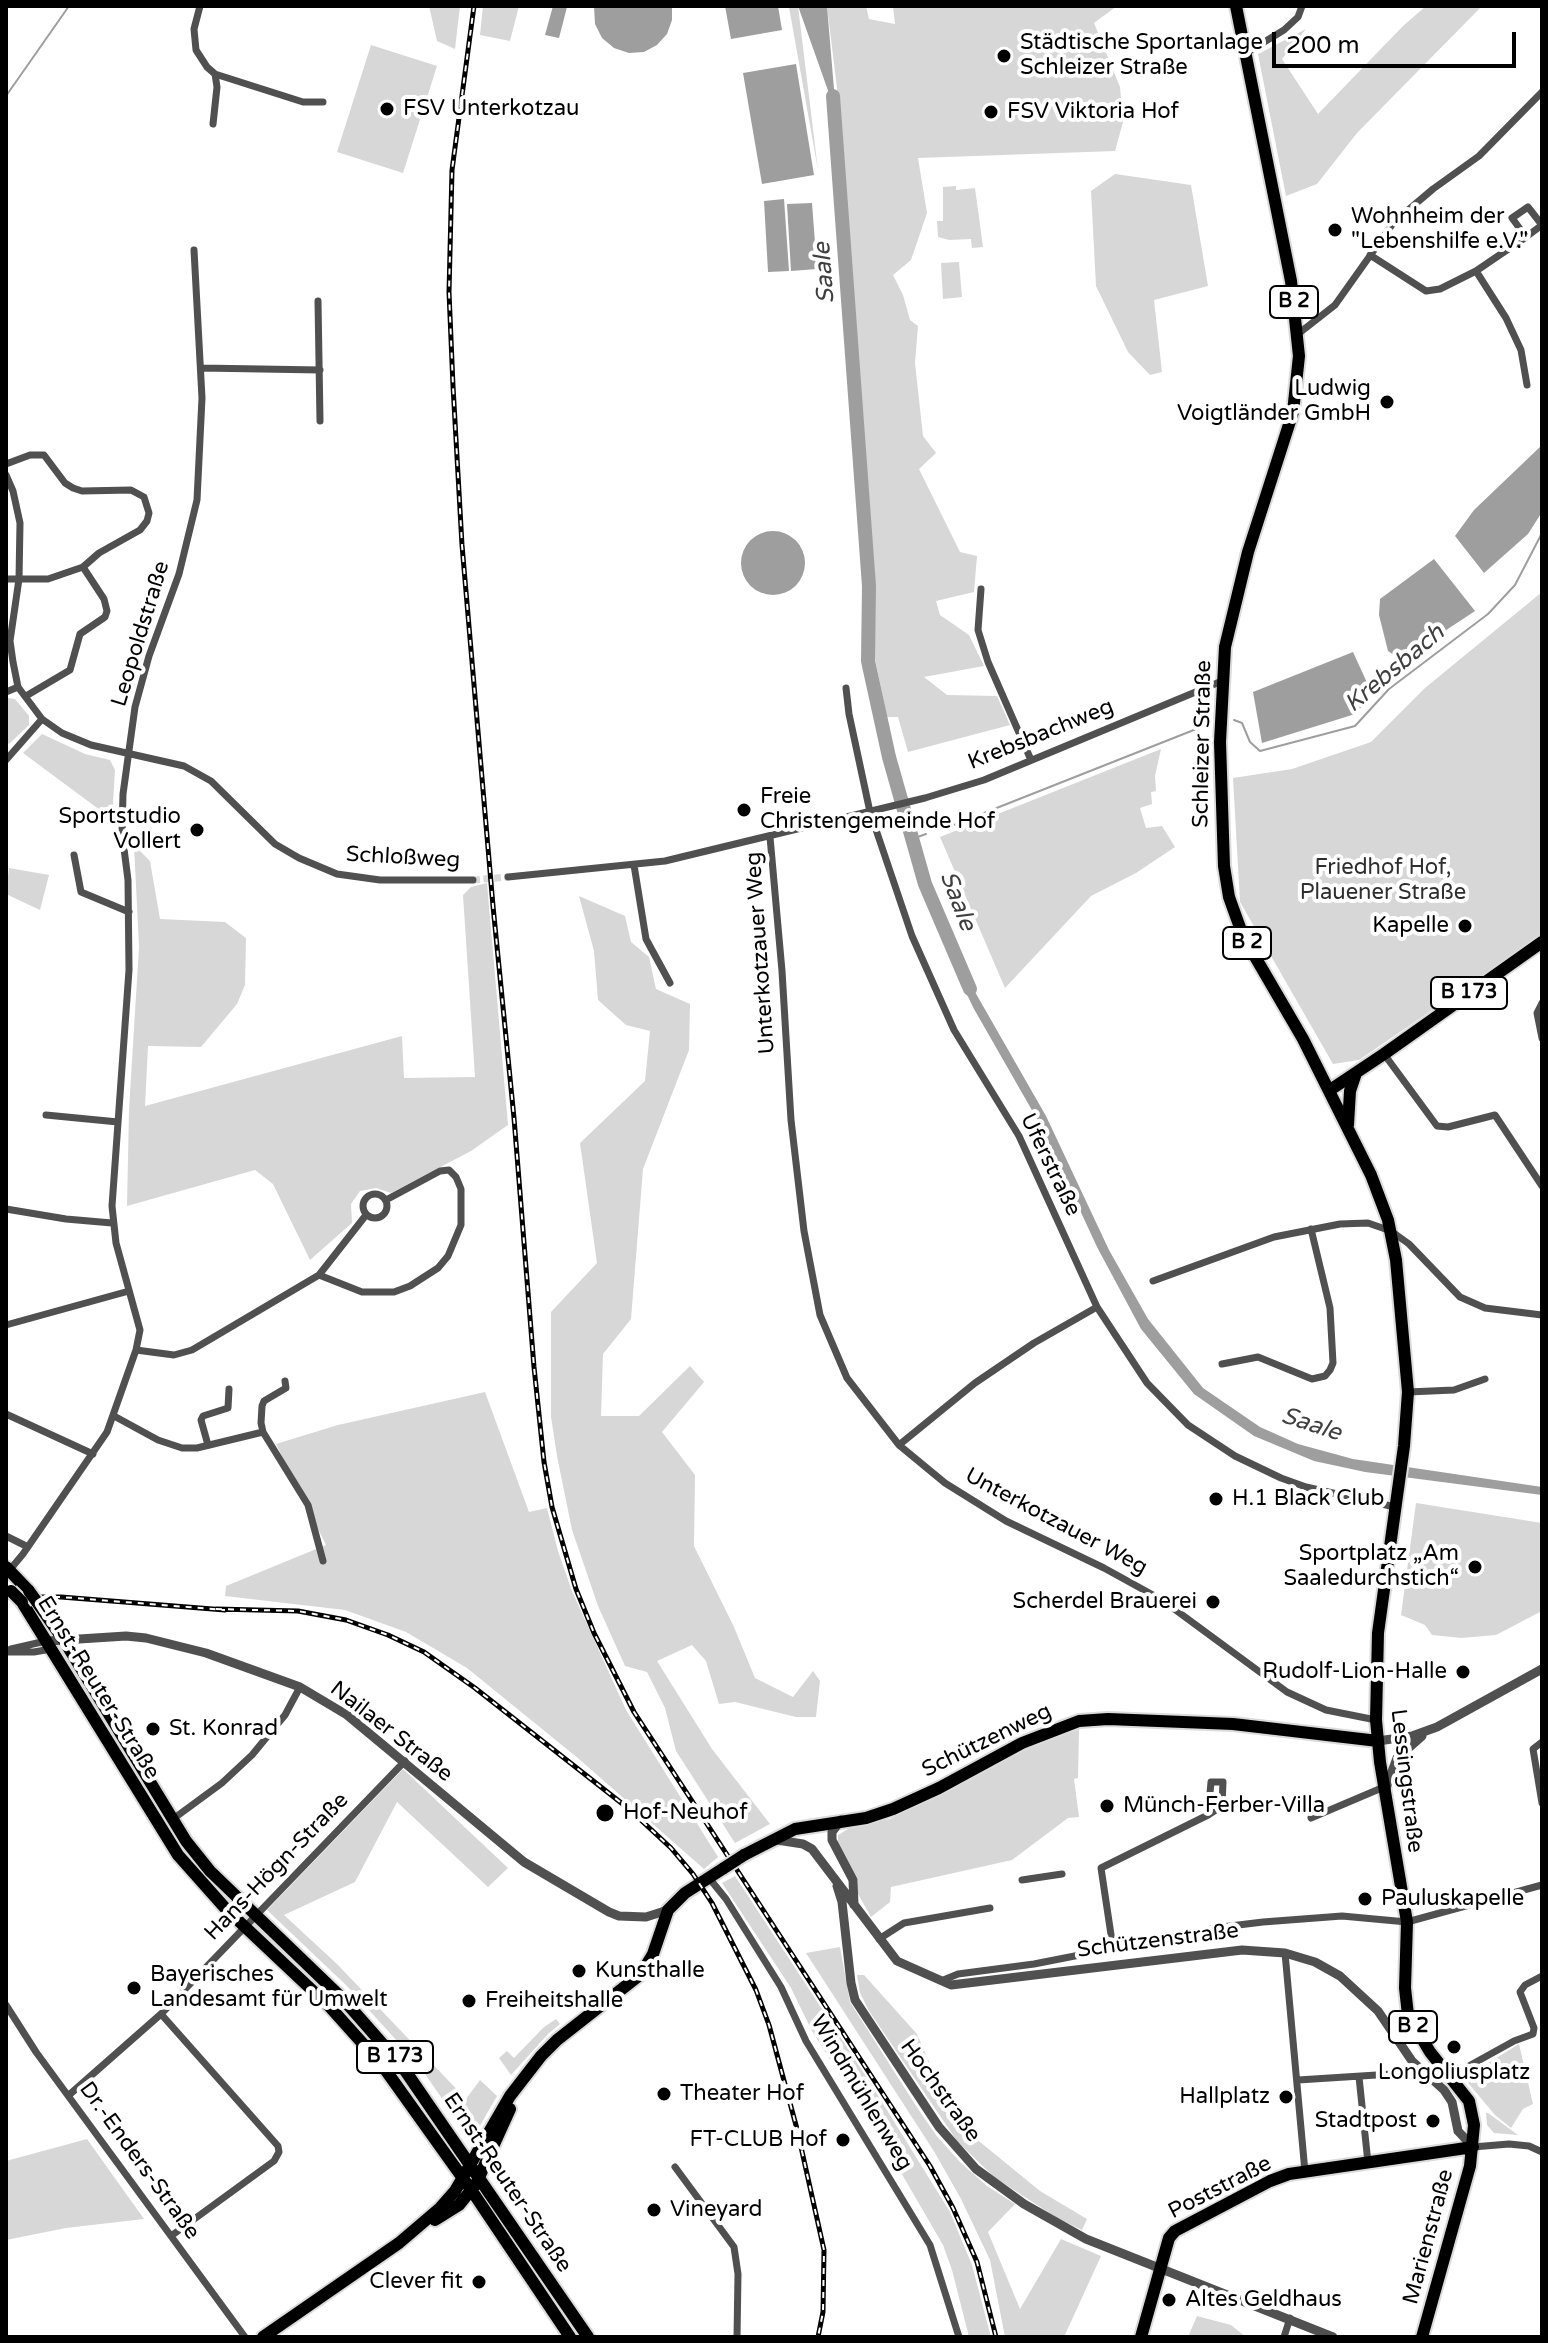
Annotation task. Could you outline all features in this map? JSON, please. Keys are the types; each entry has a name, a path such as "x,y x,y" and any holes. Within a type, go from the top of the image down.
{"main road":[{"name":"Schleizer Straße","path":"1236,6 1291,281 1298,334 1293,412 1227,636 1222,681 1222,841 1229,897 1243,936 1348,1126 1381,1198 1391,1231"},
{"name":"B 173","path":"1330,1090 1541,944"},
{"path":"1348,1126 1350,1091 1356,1073"},
{"name":"B 2","path":"1391,1231 1408,1392 1396,1501"},
{"name":"Lessingstraße","path":"1396,1501 1377,1643 1376,1720 1407,1922 1405,1988 1408,2015 1414,2029 1469,2101 1474,2121 1473,2147"},
{"name":"Ernst-Reuter-Straße","path":"7,1571 29,1598 176,1851 197,1879 330,2007 370,2050 463,2178 570,2337"},
{"name":"Ernst-Reuter-Straße","path":"8,1589 29,1598"},
{"name":"Ernst-Reuter-Straße","path":"55,1644 210,1871 343,1999 402,2066 588,2337"},
{"name":"Schützenweg","path":"765,1842 806,1825 866,1818 893,1809 1022,1743 1068,1723 1088,1719 1233,1724 1378,1741"},
{"path":"399,2243 440,2208 463,2178 506,2103 557,2040 644,1971 668,1910 679,1898 765,1842"},
{"path":"263,2337 459,2205 480,2177 524,2078"},
{"name":"Poststraße","path":"1141,2337 1169,2238 1175,2231 1270,2181 1305,2172 1473,2147"},
{"name":"Marienstraße","path":"1422,2337 1473,2147"}],"street":[{"path":"200,6 194,40 200,59 215,74 303,102 323,102"},
{"path":"1246,53 1284,30 1298,17 1302,6"},
{"path":"213,124 217,87 215,74"},
{"path":"1298,334 1335,305 1394,222 1407,209 1479,156 1542,92"},
{"path":"1370,255 1426,291 1440,289 1476,271 1526,237"},
{"name":"Leopoldstraße","path":"7,1571 28,1547 93,1454 114,1416 140,1330 112,1223 129,966 128,880 122,833 127,754 136,701 179,574 197,500 202,436 194,250"},
{"path":"1476,271 1506,318 1521,350 1527,385"},
{"path":"318,301 320,421"},
{"path":"201,368 320,370"},
{"path":"6,464 30,455 44,455 65,483 73,488 82,491 131,490 144,497 149,513 140,530 99,553 83,567 48,579 6,579"},
{"path":"6,475 20,523 19,579 10,641 18,687 42,719 6,760"},
{"path":"26,696 70,670 76,639 105,617 104,599 83,567"},
{"path":"981,589 978,630 988,662 1031,760"},
{"name":"Krebsbachweg","path":"870,812 984,780 1222,681"},
{"path":"6,692 18,687"},
{"name":"Uferstraße","path":"846,688 870,812 912,936 954,1030 1019,1136 1097,1307 1147,1383 1188,1425 1235,1456 1281,1478 1334,1494 1396,1501"},
{"name":"Schloßweg","path":"42,719 62,733 91,745 184,766 211,781 275,844 337,874 380,880 473,880"},
{"path":"508,877 634,865 699,854 870,812"},
{"name":"Unterkotzauer Weg","path":"770,837 791,1120 804,1231 820,1315 847,1378 899,1445 945,1483 1006,1521 1162,1600 1287,1692 1326,1710 1376,1720"},
{"path":"74,855 81,892 129,912"},
{"path":"634,865 646,939 670,983"},
{"path":"1542,1003 1537,1013 1542,1038"},
{"path":"1384,1054 1437,1126 1448,1127 1495,1115 1542,1186"},
{"path":"46,1115 118,1122"},
{"path":"319,1275 362,1292 394,1292 438,1268 448,1256 461,1225 461,1189 449,1170 440,1171 386,1200"},
{"path":"378,1193 386,1200 387,1210 376,1218 366,1215 362,1204 370,1194 378,1193"},
{"path":"6,1209 112,1223"},
{"path":"136,1350 174,1355 192,1350 319,1275 366,1215"},
{"path":"1153,1281 1274,1237 1311,1229 1368,1223 1391,1231 1419,1254 1437,1277 1460,1297 1485,1308 1542,1315"},
{"path":"1222,1364 1258,1357 1312,1379 1325,1376 1330,1370 1333,1363 1330,1308 1311,1229"},
{"path":"6,1325 129,1291"},
{"path":"899,1445 975,1383 1034,1343 1097,1307"},
{"path":"1408,1392 1454,1390 1485,1379"},
{"path":"285,1381 286,1388 264,1401 261,1423 263,1432 308,1505 323,1561"},
{"path":"208,1445 201,1420 203,1416 228,1408 229,1389"},
{"path":"6,1414 93,1454"},
{"path":"114,1416 170,1445 197,1448 263,1432"},
{"path":"6,1536 28,1547"},
{"name":"Nailaer Straße","path":"55,1644 126,1636 146,1638 206,1653 300,1687 347,1715 524,1862 609,1912 639,1918 668,1910"},
{"path":"6,1651 55,1644"},
{"path":"1311,1818 1385,1791 1397,1758 1418,1738 1542,1669"},
{"path":"172,1819 222,1783 252,1755 285,1715 300,1687"},
{"path":"1378,1741 1412,1736 1437,1727"},
{"path":"1542,1742 1534,1747 1542,1803"},
{"name":"Hans-Högn-Straße","path":"69,2095 161,2014 405,1761"},
{"path":"1113,1948 1101,1868 1208,1815"},
{"name":"Schützenstraße","path":"841,1820 832,1832 832,1840 853,1880 854,1905"},
{"name":"Schützenstraße","path":"765,1842 781,1840 803,1844 820,1857 897,1961 941,1981 959,1985 1242,1950 1285,1953 1325,1967 1355,1988 1378,2011 1417,2067 1444,2090 1452,2102 1458,2131 1473,2147"},
{"path":"1022,1880 1062,1874"},
{"name":"Windmühlenweg","path":"709,1878 726,1899 781,1987 806,2041 930,2245 959,2337"},
{"name":"Hochstraße","path":"835,1879 842,1902 853,1992 860,2009 939,2127 964,2157 1024,2204 1086,2239 1333,2337"},
{"path":"941,1981 958,1974 1034,1964 1222,1927 1318,1916 1369,1917 1407,1922 1542,1885"},
{"path":"879,1939 904,1923 990,1908"},
{"path":"1285,1953 1305,2172"},
{"path":"1449,2077 1534,2033 1520,1996 1523,1988 1542,1976"},
{"name":"Dr.-Enders-Straße","path":"6,2005 36,2052 245,2337"},
{"path":"161,2014 278,2146 279,2152 274,2161 171,2236"},
{"path":"1298,2080 1408,2073 1417,2067"},
{"path":"1359,2077 1368,2163"},
{"name":"Poststraße","path":"1473,2147 1509,2144 1529,2146 1542,2152"},
{"path":"675,2167 734,2247 738,2274 737,2337"},
{"path":"1284,2337 1290,2318"}],"green space":[{"path":"429,6 460,6 455,49 437,41"},
{"path":"483,6 519,6 510,41 480,35"},
{"path":"798,6 818,170 789,7"},
{"path":"827,6 866,6 869,19 895,24 893,6 1117,6 1094,23 1120,87 1123,122 1115,151 918,158 927,213 911,260 893,275 910,320 918,326 915,363 923,436 936,453 919,469 960,552 977,556 974,592 936,601 940,615 969,635 984,666 924,677 947,695 997,696 1010,725 908,752 898,717 887,717 875,659 875,580 840,113"},
{"path":"1426,6 1482,6 1357,133 1317,184 1286,196 1258,54 1306,29 1282,59 1318,114"},
{"name":"FSV Unterkotzau","path":"371,45 437,66 403,173 337,152"},
{"path":"1115,174 1191,185 1208,286 1154,300 1162,372 1150,375 1128,352 1096,286 1091,191"},
{"path":"956,186 956,190 975,188 983,247 972,248 971,239 938,237 937,221 943,221 943,187"},
{"path":"959,262 962,297 943,299 941,263"},
{"name":"Friedhof Hof, Plauener Straße","path":"1542,592 1542,935 1359,1060 1333,1064 1240,902 1233,778 1292,769 1371,742 1425,688"},
{"path":"8,698 15,699 29,716 29,725 9,744 6,741"},
{"path":"42,734 85,754 110,760 115,770 112,819 23,753"},
{"path":"1161,749 1155,776 1156,791 1151,792 1152,804 1140,808 1146,828 1162,826 1175,847 1136,873 1091,896 1005,988 940,837"},
{"path":"134,845 150,861 160,919 225,922 246,938 245,985 237,1004 201,1047 148,1046 145,1106 402,1036 404,1078 475,1077 463,895 471,887 487,883 508,1125 471,1151 391,1193 376,1188 360,1191 351,1204 352,1223 310,1260 273,1184 255,1170 127,1206 129,1110 139,947"},
{"path":"9,868 49,875 40,910 6,894"},
{"path":"579,896 625,916 631,942 649,957 656,989 690,1004 689,1050 643,1169 631,1319 603,1354 601,1416 639,1416 690,1366 704,1382 662,1432 695,1475 694,1546 755,1678 793,1697 813,1671 820,1681 816,1717 796,1717 735,1702 719,1704 706,1661 692,1645 657,1661 712,1749 770,1824 735,1843 676,1751 665,1708 647,1672 625,1666 598,1606 572,1530 557,1456 551,1417 551,1312 597,1263 580,1143 645,1081 650,1031 626,1025 598,1000 594,951"},
{"path":"485,1392 529,1512 547,1508 572,1591 626,1710 718,1857 704,1869 579,1759 467,1668 406,1632 345,1610 225,1596 226,1586 326,1545 276,1444 338,1425"},
{"name":"Sportplatz „Am Saaledurchstich“","path":"1416,1503 1542,1523 1542,1611 1496,1635 1461,1638 1432,1635 1425,1625 1401,1615"},
{"path":"1079,1730 1078,1778 1074,1779 1079,1817 1068,1818 1012,1860 891,1887 890,1902 871,1917 858,1894 858,1881 838,1846 838,1835 853,1826 890,1819 1052,1735"},
{"path":"403,1769 508,1868 488,1887 397,1802 355,1882 284,1915 337,1964 466,2099 480,2080 497,2096 478,2129 462,2128 419,2065 347,1986 267,1910"},
{"path":"735,1876 950,2212 972,2265 991,2337 969,2337 943,2245 812,2031 791,1988 722,1883"},
{"path":"840,1947 850,2002 918,2109 960,2162 987,2186 1015,2204 988,2232 1020,2309 1061,2239 1101,2256 1064,2337 1005,2337 990,2260 961,2199 935,2153 806,1953"},
{"path":"857,1975 864,1975 917,2034 941,2089 980,2142 1040,2191 1087,2219 1082,2230 1057,2218 994,2177 957,2141 869,2011 860,1993"},
{"path":"556,2019 560,2024 511,2075 499,2058 507,2051 514,2058"},
{"path":"1519,2044 1533,2104 1523,2109 1511,2128 1495,2115 1464,2078"},
{"path":"1486,2113 1518,2135 1494,2133 1487,2125"},
{"path":"87,2139 144,2219 66,2228 6,2240 6,2161"},
{"path":"1197,2316 1231,2325 1246,2337 1188,2337"}],"shaded area":[{"path":"553,6 567,7 559,38 545,35"},
{"path":"594,6 672,6 672,20 667,34 657,45 644,52 629,53 614,48 602,38 595,24"},
{"path":"725,6 778,6 782,30 731,39"},
{"path":"798,6 827,6 836,113"},
{"path":"796,64 814,175 762,184 743,73"},
{"path":"784,199 789,271 768,272 764,201"},
{"path":"812,203 817,269 791,271 787,204"},
{"path":"1541,446 1542,512 1528,534 1484,573 1455,536 1474,510"},
{"path":"767,531 779,531 796,540 803,551 803,575 796,586 779,595 767,595 755,590 746,581 741,569 741,557 746,545 755,536"},
{"path":"1434,559 1475,611 1401,660 1388,651 1379,615 1380,599"},
{"path":"1353,652 1369,687 1364,705 1352,715 1262,743 1253,692"},
{"path":"963,971 1046,1116 1109,1250 1148,1319 1203,1388 1260,1427 1298,1444 1353,1459 1542,1487 1542,1495 1365,1472 1314,1461 1254,1436 1194,1394 1141,1329 1097,1247 1041,1126 974,1009 957,974"}],"waterway":[{"path":"6,96 69,6"},
{"name":"Saale","path":"833,96 869,586 868,661 889,757 925,884 970,989"},
{"name":"Krebsbach","path":"1234,720 1242,723 1250,742 1260,751 1355,726 1389,689 1488,614 1515,585 1542,533"},
{"name":"Krebsbach","path":"946,828 1209,724"},
{"name":"Krebsbach","path":"912,839 926,834"}],"tunnel":[{"path":"473,880 508,877"}],"railway":[{"path":"474,6 452,170 449,292 453,386 462,545 493,906 534,1367 552,1507 576,1589 594,1633 634,1712 930,2166 977,2262 996,2337"},
{"path":"6,1597 61,1597 225,1610"},
{"path":"216,1609 298,1611 346,1620 424,1652 475,1688 629,1809 671,1848 693,1874 712,1903 756,1990 769,2025 797,2129 824,2250 823,2312 818,2337"}],"place":[{"name":"Städtische Sportanlage Schleizer Straße","path":"1004,56"},
{"name":"FSV Unterkotzau","path":"387,109"},
{"name":"FSV Viktoria Hof","path":"991,112"},
{"name":"Wohnheim der \"Lebenshilfe e.V.\"","path":"1335,230"},
{"name":"Ludwig Voigtländer GmbH","path":"1387,402"},
{"name":"Freie Christengemeinde Hof","path":"744,810"},
{"name":"Sportstudio Vollert","path":"197,830"},
{"name":"Kapelle","path":"1465,926"},
{"name":"H.1 Black Club","path":"1216,1499"},
{"name":"Sportplatz „Am Saaledurchstich“","path":"1475,1567"},
{"name":"Scherdel Brauerei","path":"1213,1602"},
{"name":"Rudolf-Lion-Halle","path":"1463,1672"},
{"name":"St. Konrad","path":"153,1729"},
{"name":"Münch-Ferber-Villa","path":"1107,1806"},
{"name":"Hof-Neuhof","path":"605,1813"},
{"name":"Pauluskapelle","path":"1365,1899"},
{"name":"Kunsthalle","path":"579,1971"},
{"name":"Bayerisches Landesamt für Umwelt","path":"134,1988"},
{"name":"Freiheitshalle","path":"469,2001"},
{"name":"Longoliusplatz","path":"1454,2047"},
{"name":"Theater Hof","path":"664,2094"},
{"name":"Hallplatz","path":"1286,2097"},
{"name":"Stadtpost","path":"1433,2121"},
{"name":"FT-CLUB Hof","path":"843,2140"},
{"name":"Vineyard","path":"654,2210"},
{"name":"Clever fit","path":"479,2282"},
{"name":"Altes Geldhaus","path":"1169,2300"}]}
